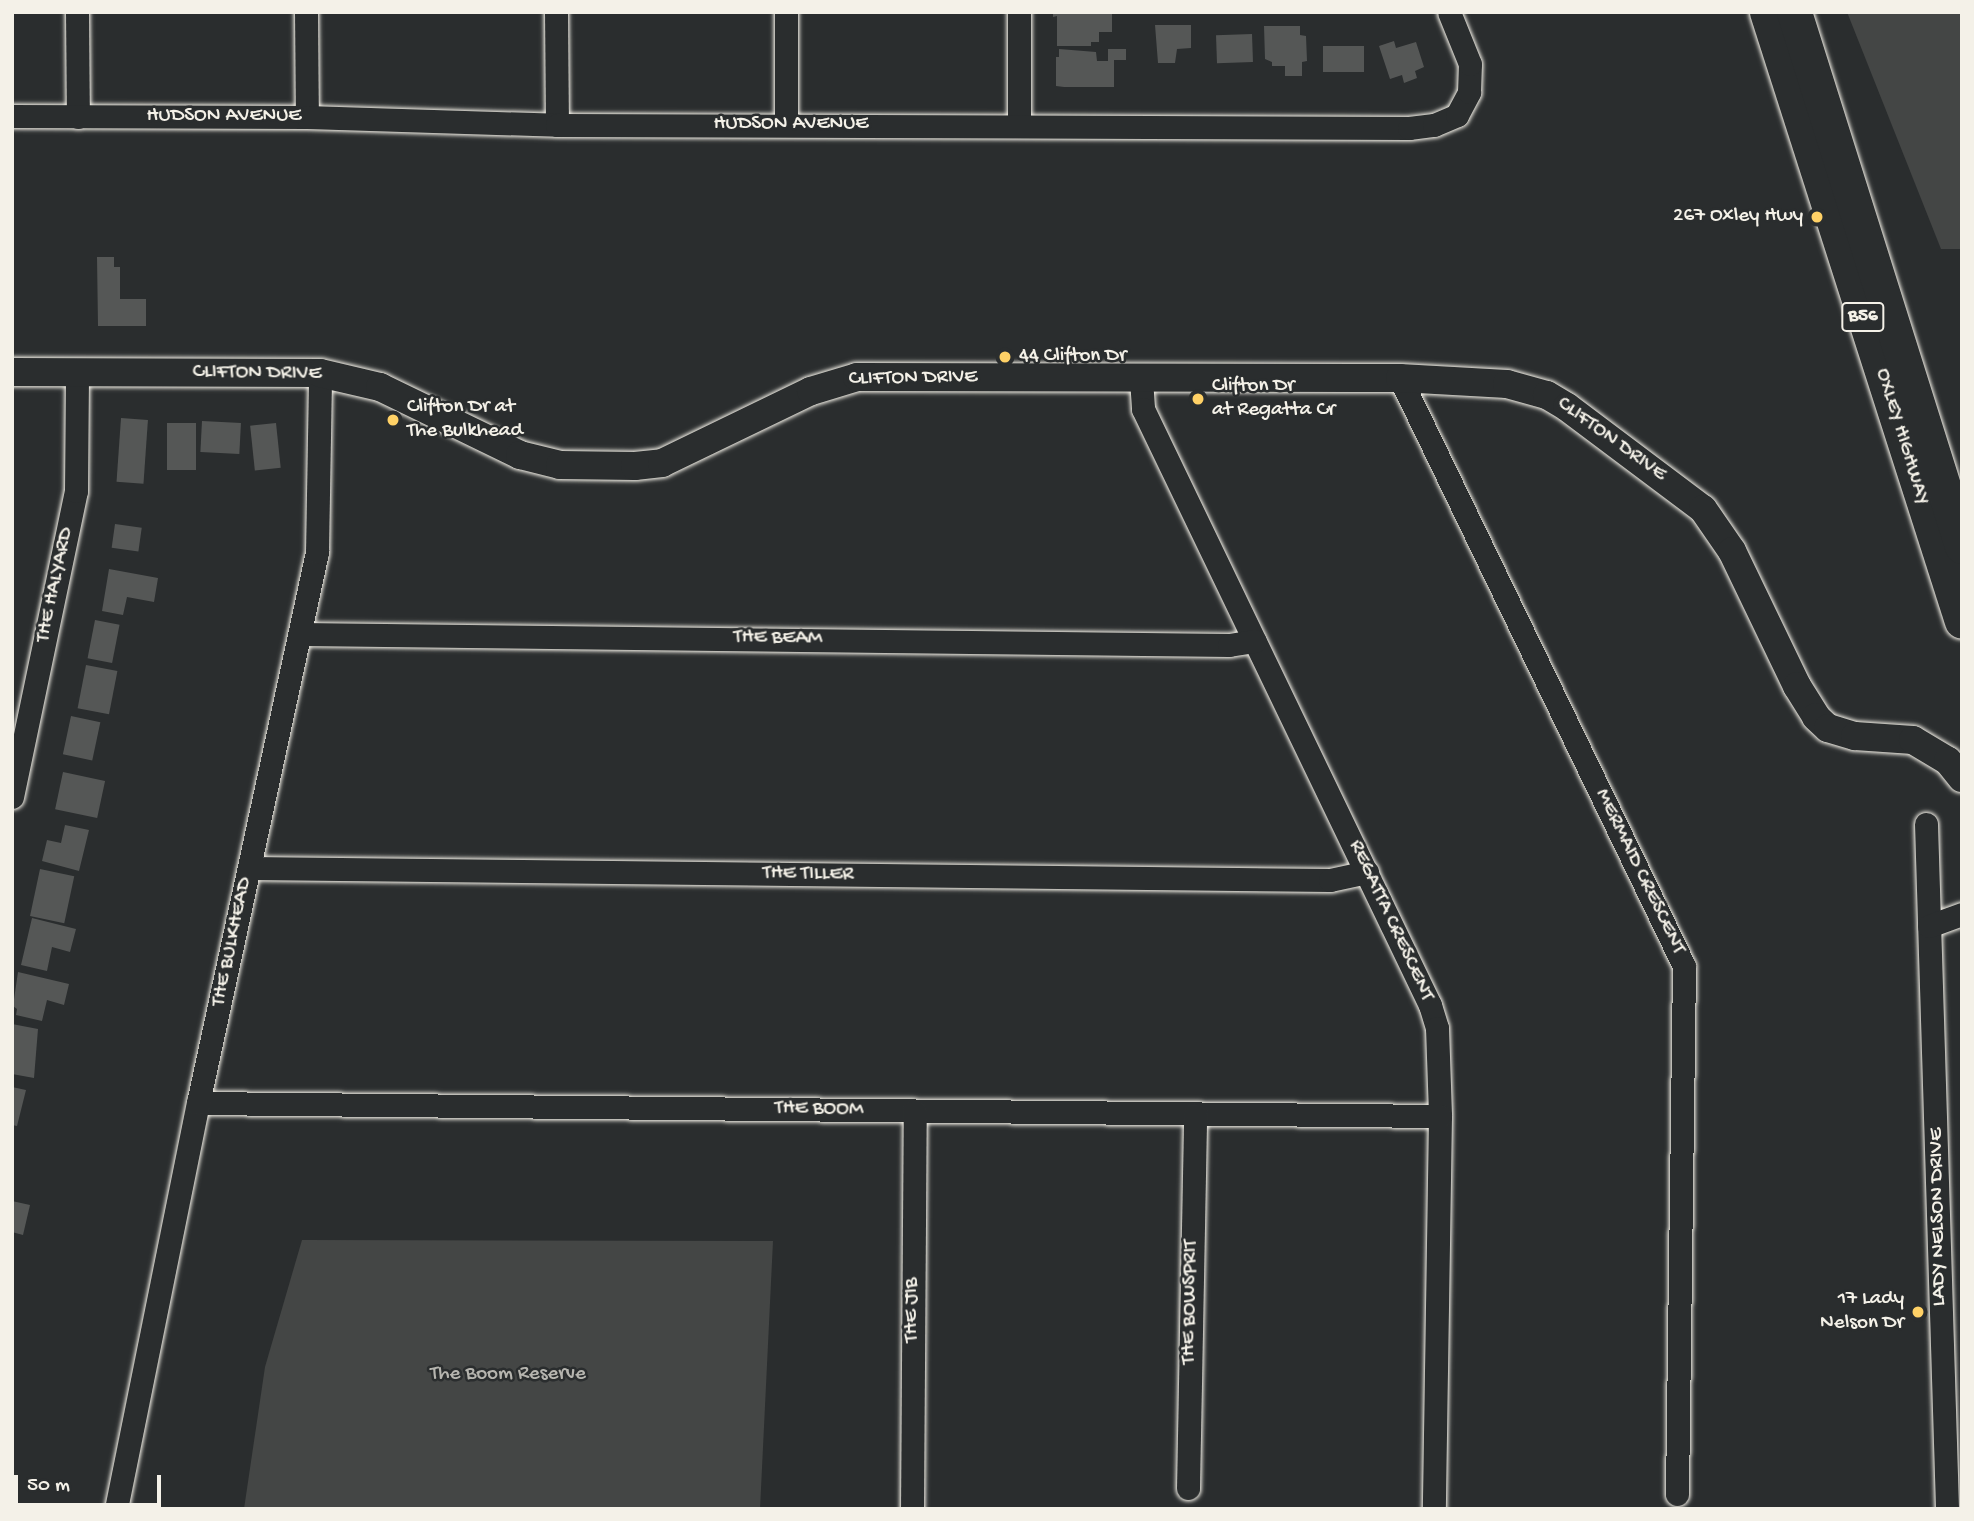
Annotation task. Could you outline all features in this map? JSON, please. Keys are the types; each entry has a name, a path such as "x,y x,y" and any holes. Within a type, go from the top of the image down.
{"main road":[{"name":"OXLEY HIGHWAY","path":"1767,12 1962,621"},
{"name":"OXLEY HIGHWAY","path":"1794,12 1962,546"}],"street":[{"path":"77,12 78,117"},
{"path":"306,12 307,117"},
{"path":"555,12 557,125"},
{"path":"786,12 786,125"},
{"path":"1019,12 1019,126"},
{"name":"HUDSON AVENUE","path":"12,116 307,117 557,125 1409,128 1434,125 1457,115 1469,92 1470,64 1449,12"},
{"name":"CLIFTON DRIVE","path":"12,372 320,373 380,387 520,455 560,465 623,466 662,463 811,391 857,377 1400,378 1507,384 1547,395 1567,407 1673,485 1714,522 1797,686 1816,717 1828,728 1855,736 1913,740 1948,761 1962,778"},
{"name":"THE HALYARD","path":"12,797 76,491 77,372"},
{"name":"THE BULKHEAD","path":"116,1509 198,1103 317,552 320,373"},
{"name":"MERMAID CRESCENT","path":"1400,378 1684,966 1677,1494"},
{"name":"REGATTA CRESCENT","path":"1141,379 1143,410 1367,872 1430,1005 1437,1028 1440,1116 1434,1509"},
{"name":"THE BEAM","path":"301,634 1228,645 1255,641"},
{"name":"LADY NELSON DRIVE","path":"1926,824 1947,1509"},
{"name":"THE TILLER","path":"249,868 1317,880 1367,872"},
{"path":"1929,926 1962,914"},
{"name":"THE BOOM","path":"198,1103 1440,1116"},
{"name":"THE JIB","path":"912,1509 915,1111"},
{"name":"THE BOWSPRIT","path":"1188,1488 1195,1115"}],"green space":[{"path":"1847,12 1962,12 1962,249 1941,249"},
{"name":"The Boom Reserve","path":"302,1240 773,1241 760,1509 244,1509 265,1367"}],"building":[{"path":"1053,12 1112,12 1112,32 1099,32 1099,42 1091,42 1091,46 1057,46 1057,16 1053,17"},
{"path":"1155,25 1191,25 1191,48 1177,49 1175,63 1158,63"},
{"path":"1264,26 1300,26 1300,35 1306,36 1307,61 1302,62 1302,76 1285,76 1285,66 1272,66 1272,62 1265,59"},
{"path":"1252,34 1253,62 1217,63 1216,35"},
{"path":"1394,41 1396,48 1416,42 1424,67 1415,71 1417,78 1404,83 1402,75 1390,79 1379,46"},
{"path":"1323,46 1364,46 1364,72 1323,72"},
{"path":"1059,49 1096,52 1097,61 1108,61 1108,49 1126,49 1126,60 1114,60 1114,87 1056,86 1056,57 1059,57"},
{"path":"97,257 114,257 114,267 120,267 120,299 146,299 146,326 98,326"},
{"path":"121,418 148,420 143,484 117,482"},
{"path":"202,421 241,423 239,454 200,452"},
{"path":"167,423 196,423 196,470 167,470"},
{"path":"276,423 281,468 255,470 250,426"},
{"path":"115,524 142,528 138,552 112,548"},
{"path":"109,569 158,578 154,602 127,597 123,615 102,611"},
{"path":"95,620 120,625 112,663 88,658"},
{"path":"86,665 117,671 109,714 78,708"},
{"path":"71,716 100,722 92,760 63,754"},
{"path":"63,772 105,781 97,818 55,809"},
{"path":"65,825 89,830 79,871 42,861 47,840 61,843"},
{"path":"40,869 74,876 64,923 30,916"},
{"path":"32,918 76,929 70,952 52,947 47,971 21,965"},
{"path":"18,972 69,984 64,1005 47,1000 42,1021 16,1015 17,1009 13,1006"},
{"path":"12,1024 38,1029 34,1078 12,1074"},
{"path":"12,1087 26,1090 17,1126 12,1125"},
{"path":"12,1201 30,1205 23,1235 12,1232"}],"place":[{"name":"267 Oxley Hwy","path":"1817,217"},
{"name":"44 Clifton Dr","path":"1005,357"},
{"name":"Clifton Dr at Regatta Cr","path":"1198,399"},
{"name":"Clifton Dr at The Bulkhead","path":"393,420"},
{"name":"17 Lady Nelson Dr","path":"1918,1312"}]}
